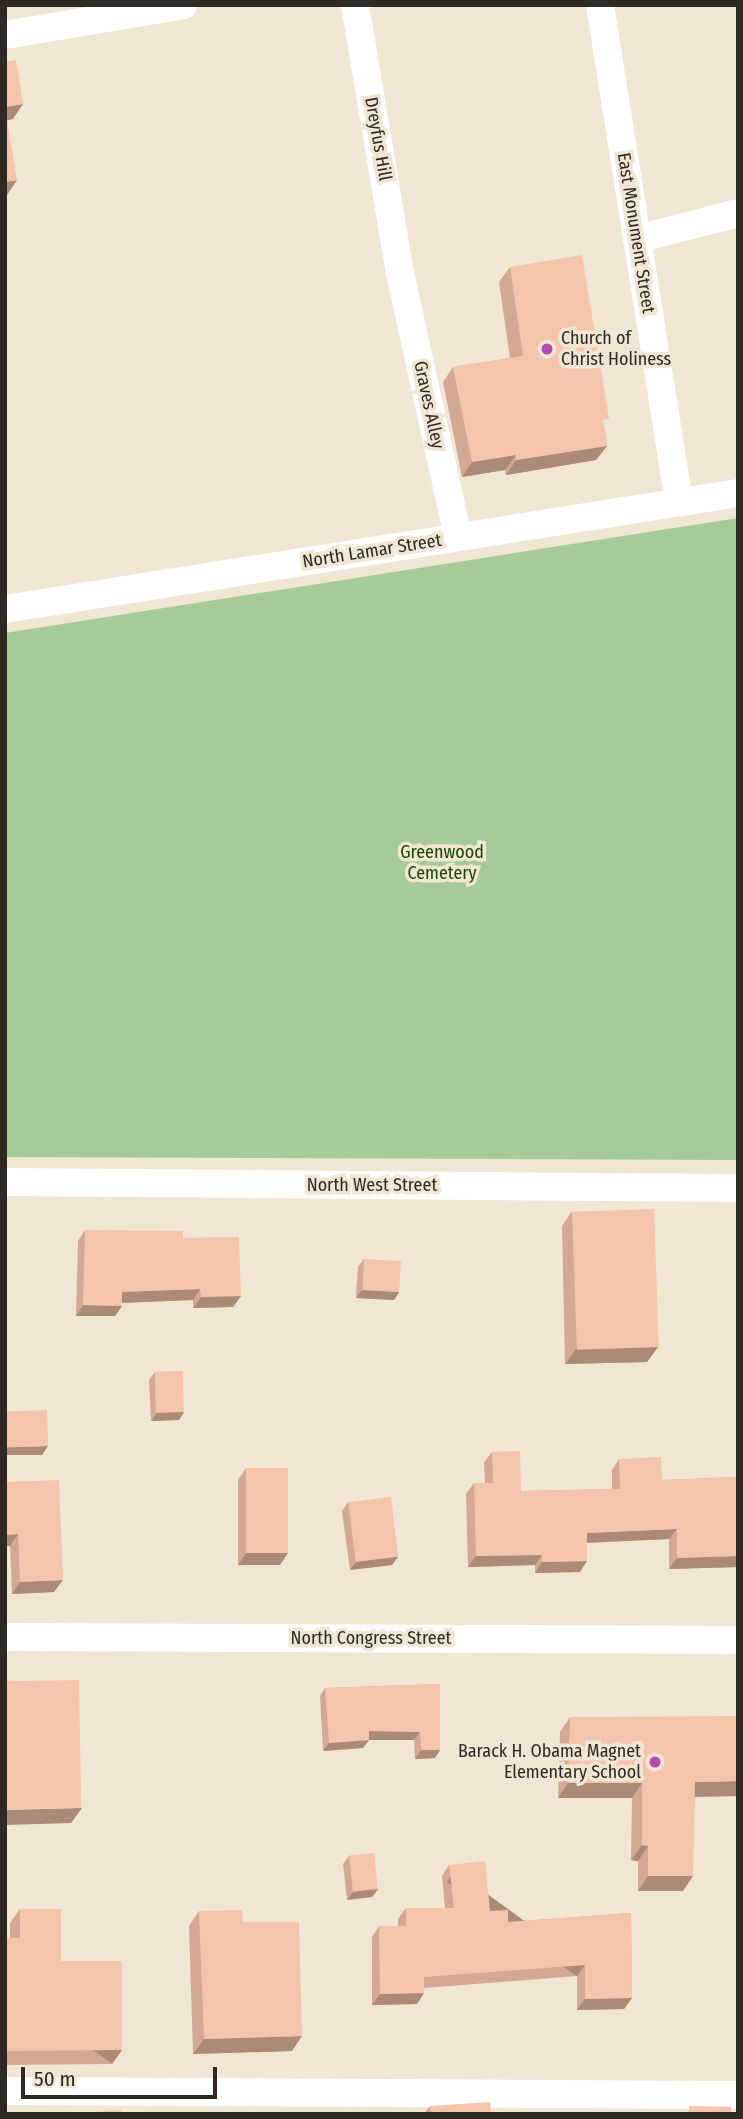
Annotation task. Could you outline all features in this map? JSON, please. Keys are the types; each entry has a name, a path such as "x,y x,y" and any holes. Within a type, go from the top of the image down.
{"street":[{"path":"5,35 184,5"},
{"name":"Dreyfus Hill","path":"355,5 400,273"},
{"name":"East Monument Street","path":"600,5 679,502"},
{"path":"637,239 738,213"},
{"name":"Graves Alley","path":"400,273 458,537"},
{"name":"North Lamar Street","path":"5,609 738,493"},
{"name":"North West Street","path":"5,1182 738,1188"},
{"name":"North Congress Street","path":"5,1637 738,1640"},
{"path":"5,2091 144,2103 738,2095"}],"green space":[{"name":"Greenwood Cemetery","path":"738,518 738,1160 5,1157 5,633"}],"building":[{"path":"16,60 23,104 5,107 5,62"},
{"path":"5,108 17,180 5,182"},
{"name":"Church of Christ Holiness","path":"582,255 609,419 603,420 607,446 516,460 516,455 472,462 453,367 523,356 510,267"},
{"path":"654,1209 659,1347 577,1350 572,1212"},
{"path":"85,1230 183,1231 183,1238 239,1237 241,1296 201,1297 200,1289 122,1292 122,1306 83,1305"},
{"path":"364,1259 401,1261 399,1292 362,1290"},
{"path":"155,1371 183,1371 184,1412 156,1412"},
{"path":"47,1410 48,1446 6,1447 5,1411"},
{"path":"520,1451 521,1491 620,1489 619,1459 661,1457 662,1480 738,1477 738,1556 677,1558 677,1529 587,1533 587,1561 542,1562 542,1555 476,1556 474,1483 493,1483 492,1452"},
{"path":"246,1468 288,1468 288,1553 246,1553"},
{"path":"59,1480 63,1580 20,1582 18,1534 5,1535 5,1482"},
{"path":"391,1497 398,1557 356,1562 348,1502"},
{"path":"79,1680 81,1808 7,1809 5,1681"},
{"path":"440,1684 440,1750 421,1750 420,1732 369,1731 369,1740 329,1743 325,1688"},
{"path":"738,1716 738,1781 695,1782 693,1876 648,1876 648,1846 642,1845 642,1783 568,1783 570,1717"},
{"path":"374,1853 378,1889 353,1891 349,1856"},
{"path":"485,1861 490,1911 508,1910 508,1922 631,1913 632,1998 585,1999 585,1965 424,1977 424,1993 380,1994 379,1926 406,1926 406,1908 454,1908 449,1865"},
{"path":"20,1909 61,1909 61,1961 122,1961 122,2050 5,2051 5,1938 20,1938"},
{"path":"242,1910 243,1922 299,1922 302,2036 204,2039 199,1911"},
{"path":"490,2102 491,2114 431,2114 430,2106"},
{"path":"689,2106 731,2107 731,2114 689,2114"},
{"path":"121,2110 121,2114 64,2114"}],"place":[{"name":"Church of Christ Holiness","path":"547,349"},
{"name":"Barack H. Obama Magnet Elementary School","path":"655,1762"}]}
